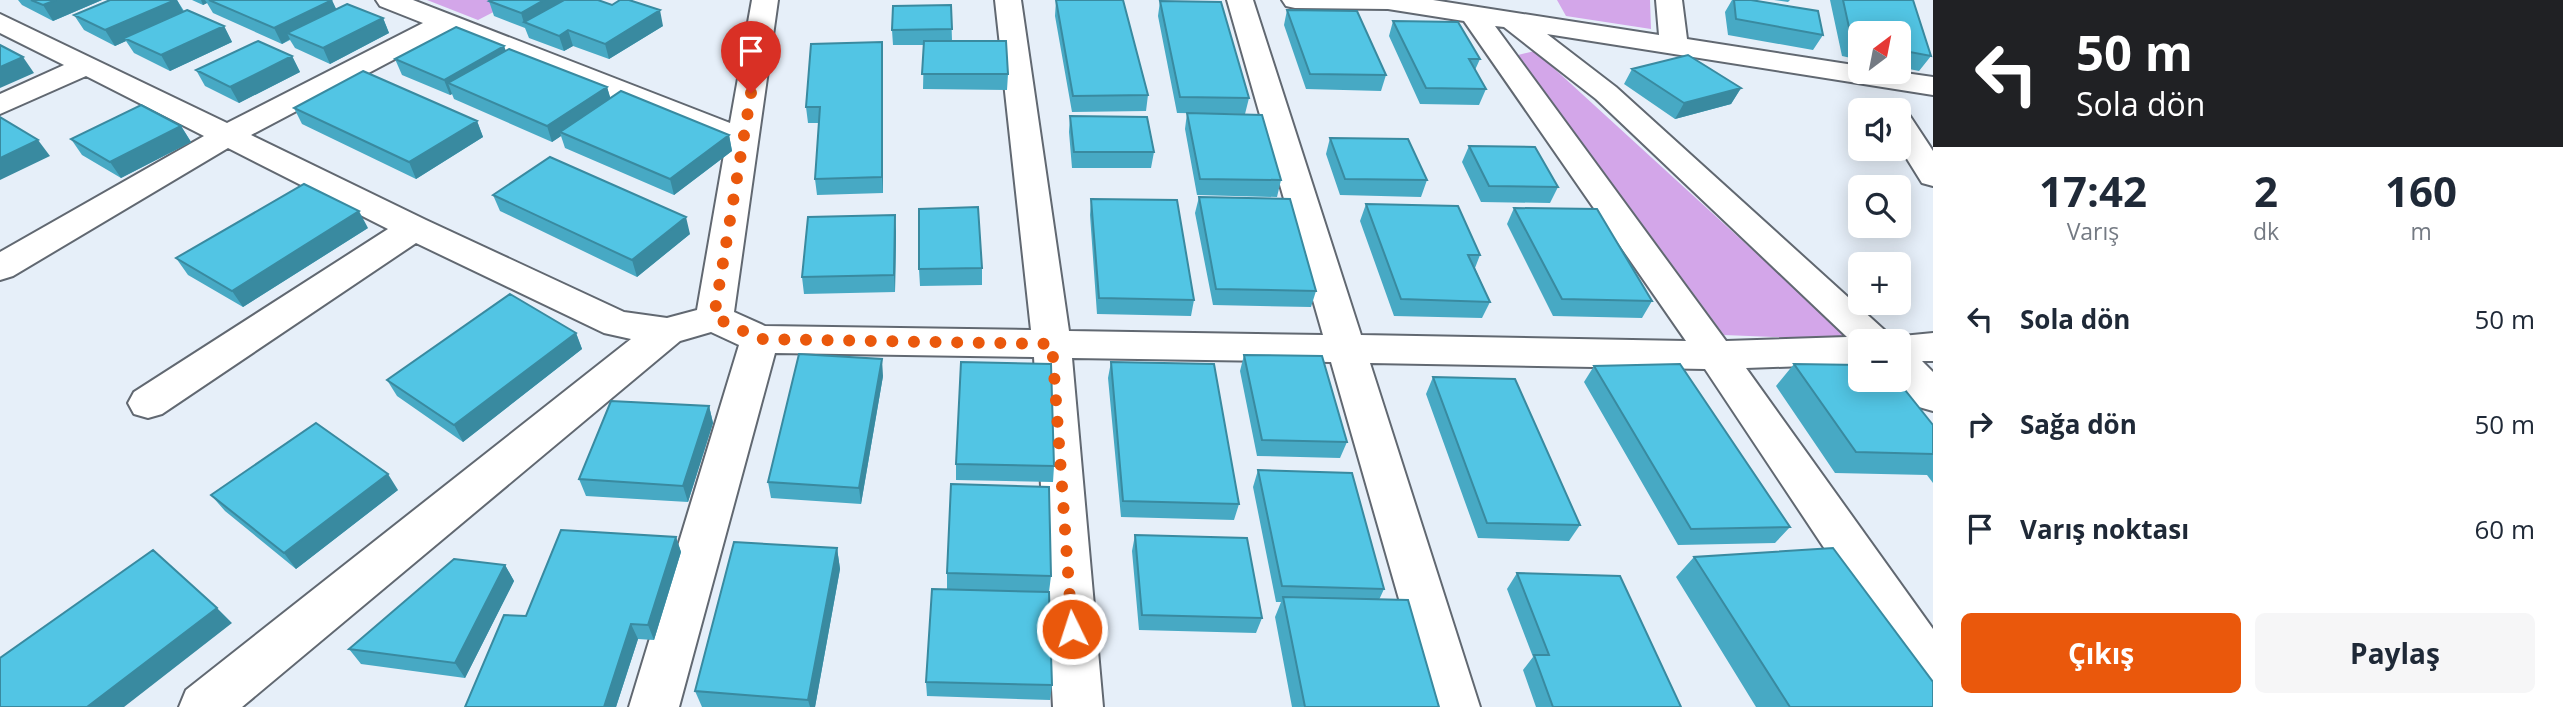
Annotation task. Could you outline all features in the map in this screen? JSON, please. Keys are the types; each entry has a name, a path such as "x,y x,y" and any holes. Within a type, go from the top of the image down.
{"street":[{"path":"389,0 744,139"},
{"path":"714,317 765,0"},
{"path":"1009,0 1052,344 1078,707"},
{"path":"1240,0 1455,707"},
{"path":"1295,0 1388,1 1848,73"},
{"path":"1669,0 1674,46"},
{"path":"1473,15 1716,355 1933,670"},
{"path":"1512,21 1606,93 1862,329"},
{"path":"0,22 414,228 617,324 667,331"},
{"path":"0,268 229,134 445,22"},
{"path":"0,105 87,65"},
{"path":"1911,83 1933,86"},
{"path":"1911,141 1933,176"},
{"path":"148,403 414,228"},
{"path":"204,707 667,331 714,317 760,339 1716,355 1848,350"},
{"path":"654,707 760,339"},
{"path":"1911,348 1933,347"},
{"path":"1911,375 1933,396"}],"shaded area":[{"path":"427,0 517,0 478,20"},
{"path":"1557,0 1650,0 1651,29 1566,16"},
{"path":"1535,51 1848,340 1724,335 1518,55"}],"building":[{"path":"31,0 56,0 43,5"},
{"path":"110,0 175,0 105,30 74,15"},
{"path":"209,0 332,0 274,28"},
{"path":"544,0 521,13 489,1"},
{"path":"564,0 598,0 612,5 620,0 629,0 660,10 605,44 568,30 559,36 524,22"},
{"path":"1056,0 1123,0 1148,95 1073,96"},
{"path":"1734,0 1751,0 1818,11 1823,35 1736,19"},
{"path":"1843,0 1913,0 1931,56 1911,52 1911,21 1848,23"},
{"path":"1160,1 1221,2 1249,98 1180,97"},
{"path":"347,4 383,18 323,48 287,33"},
{"path":"951,5 952,29 892,30 893,6"},
{"path":"187,10 224,26 161,55 124,38"},
{"path":"1287,10 1357,11 1386,75 1310,74"},
{"path":"1393,21 1458,22 1480,59 1469,59 1486,89 1426,88"},
{"path":"456,27 504,46 444,80 395,59"},
{"path":"258,41 292,56 230,87 196,70"},
{"path":"924,41 1006,41 1008,74 922,74"},
{"path":"882,42 882,177 815,179 820,107 806,107 811,44"},
{"path":"0,45 23,57 0,67"},
{"path":"509,49 607,87 547,126 448,83"},
{"path":"1688,55 1741,88 1684,103 1632,69"},
{"path":"363,71 477,121 409,162 294,108"},
{"path":"621,91 729,135 670,179 560,132"},
{"path":"141,105 181,126 110,162 71,139"},
{"path":"1187,113 1262,115 1281,180 1200,179"},
{"path":"1070,116 1147,117 1154,152 1074,152"},
{"path":"0,117 38,140 0,158"},
{"path":"1330,138 1408,139 1427,180 1345,179"},
{"path":"1469,146 1535,147 1558,187 1489,186"},
{"path":"550,157 686,217 632,260 493,195"},
{"path":"304,184 359,211 232,291 176,258"},
{"path":"1199,197 1290,199 1316,291 1216,289"},
{"path":"1091,199 1177,200 1194,300 1099,298"},
{"path":"1366,204 1458,206 1480,255 1468,255 1490,302 1401,299"},
{"path":"978,207 982,268 919,269 919,209"},
{"path":"1514,208 1597,209 1652,301 1562,299"},
{"path":"895,215 894,275 802,277 808,217"},
{"path":"510,294 576,333 454,425 387,380"},
{"path":"799,354 882,359 859,488 768,482"},
{"path":"1244,355 1322,356 1347,442 1262,440"},
{"path":"961,362 1051,364 1054,466 956,464"},
{"path":"1111,362 1214,364 1239,504 1123,501"},
{"path":"1680,364 1790,527 1691,529 1594,366"},
{"path":"1794,364 1848,365 1848,392 1907,392 1933,425 1933,454 1856,452"},
{"path":"1433,377 1515,379 1580,525 1487,523"},
{"path":"611,401 709,406 683,486 579,479"},
{"path":"316,423 388,474 284,553 211,495"},
{"path":"1258,470 1352,473 1384,589 1282,586"},
{"path":"951,484 1049,487 1051,576 947,573"},
{"path":"561,530 676,537 648,625 631,624 604,707 465,707 504,615 526,616"},
{"path":"1135,535 1247,538 1262,618 1142,615"},
{"path":"734,542 837,548 808,700 695,691"},
{"path":"1833,548 1933,682 1933,707 1790,707 1694,557"},
{"path":"153,550 217,608 87,707 0,707 0,658"},
{"path":"454,559 505,565 455,663 349,649"},
{"path":"1517,573 1620,576 1681,707 1553,707 1534,655 1549,655"},
{"path":"932,589 1049,592 1052,685 926,682"},
{"path":"1283,597 1408,600 1439,707 1305,707"}],"route":[{"path":"751,93 714,317 760,339 1052,344 1072,629"}]}
